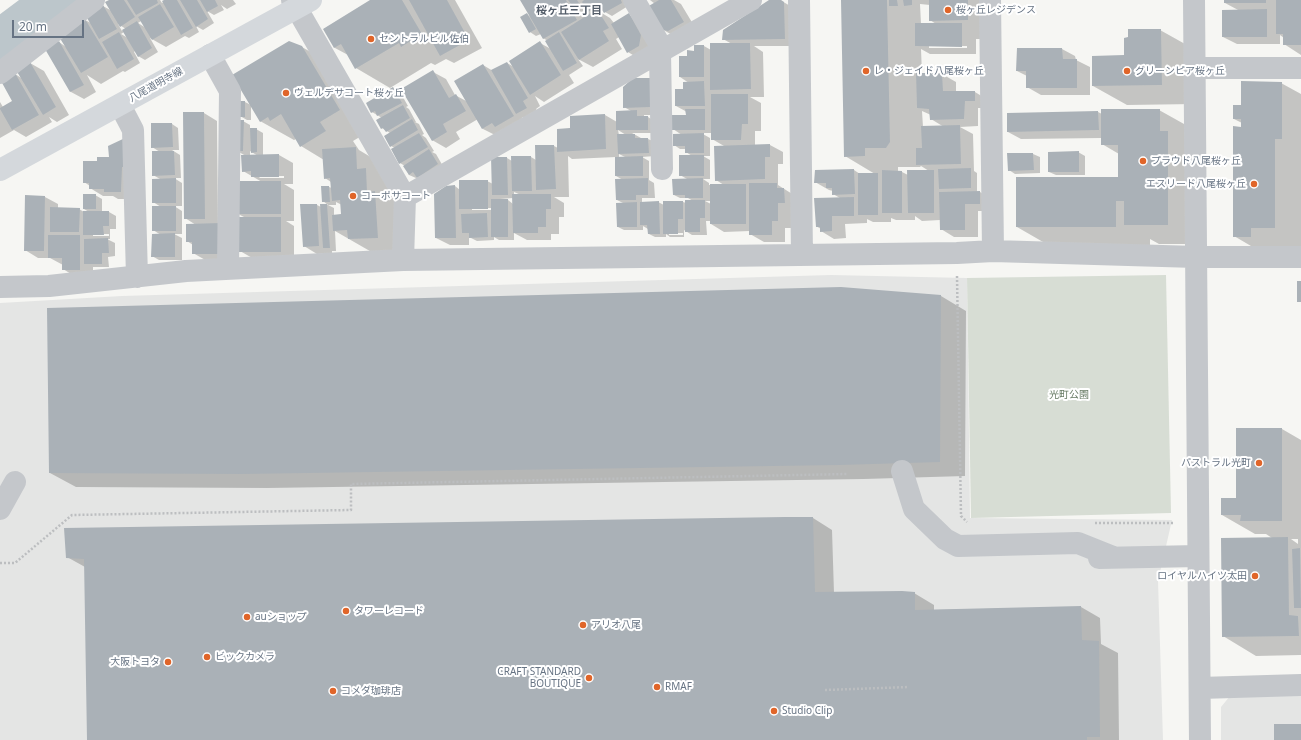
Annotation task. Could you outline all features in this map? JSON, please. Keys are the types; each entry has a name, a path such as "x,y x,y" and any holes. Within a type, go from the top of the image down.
{"main road":[{"name":"八尾道明寺線","path":"0,170 210,56 300,3"}],"street":[{"path":"0,73 94,0"},
{"path":"634,0 661,51 662,169"},
{"path":"405,197 751,0"},
{"path":"799,0 802,255"},
{"path":"990,0 993,251"},
{"path":"1194,0 1200,740"},
{"path":"300,3 405,197 403,260"},
{"path":"210,56 230,91 228,269"},
{"path":"1195,68 1301,68"},
{"path":"120,105 133,130 137,277"},
{"path":"0,287 49,286 228,269 403,260 957,253 993,251 1196,257 1301,257"},
{"path":"902,471 914,509 944,539 958,546 1078,543 1113,557"},
{"path":"0,509 15,482"},
{"path":"1054,559 1198,556"},
{"path":"1200,688 1301,686"}],"path":[{"path":"957,253 961,516 970,524"},
{"path":"0,563 15,563 72,514 351,510 351,484 848,474"},
{"path":"1093,523 1178,523"},
{"path":"825,690 909,687"}],"shaded area":[{"path":"831,275 967,278 970,518 1172,520 1158,581 1163,740 0,740 0,303 122,296"},
{"path":"1301,695 1301,740 1221,740 1221,707 1230,696"}],"green space":[{"name":"光町公園","path":"1166,275 1171,513 971,518 967,278"}],"building":[{"path":"109,0 124,0 135,17 120,27 105,2"},
{"path":"127,0 157,0 158,3 136,15"},
{"path":"177,0 193,28 181,35 162,1"},
{"path":"180,0 197,0 208,19 196,27"},
{"path":"200,0 215,0 218,6 207,12"},
{"name":"セントラルビル佐伯","path":"370,0 402,0 422,34 401,47 399,43 355,69 341,44 334,48 323,29"},
{"path":"409,0 447,0 469,40 440,56"},
{"path":"520,0 566,0 577,20 543,39"},
{"path":"568,0 577,0 579,3 573,7"},
{"path":"584,0 621,0 622,3 604,13 599,5 588,12 582,2"},
{"path":"659,0 671,0 684,22 668,31 659,29 647,7"},
{"path":"769,0 781,0 784,2 785,39 722,40 723,30"},
{"name":"レ・ジェイド八尾桜ヶ丘","path":"841,0 887,0 890,142 886,148 865,148 865,156 844,157"},
{"path":"889,0 897,0 898,6 889,6"},
{"path":"903,0 912,0 912,5 904,6"},
{"name":"桜ヶ丘レジデンス","path":"929,0 968,0 968,20 929,21"},
{"path":"1224,0 1266,0 1266,3 1224,3"},
{"path":"1276,0 1301,0 1301,45 1283,45 1283,34 1276,34"},
{"path":"160,4 174,27 152,40 138,17"},
{"path":"103,5 117,29 99,39 86,16"},
{"path":"597,9 609,28 603,31 609,41 579,60 561,32"},
{"path":"1267,9 1267,37 1222,37 1222,10"},
{"path":"527,13 536,29 529,33 520,17"},
{"path":"629,13 641,35 639,46 627,53 611,24"},
{"path":"85,19 108,57 81,73 58,35"},
{"path":"137,21 152,48 138,57 122,30"},
{"path":"915,23 962,23 962,47 915,46"},
{"name":"グリーンピア桜ヶ丘","path":"1128,29 1161,29 1162,85 1092,86 1092,56 1124,55 1124,38 1128,37"},
{"path":"119,32 134,59 117,69 102,42"},
{"path":"559,32 577,63 563,71 545,41"},
{"path":"59,41 84,85 70,92 45,49"},
{"name":"ヴェルデサコート桜ヶ丘","path":"289,41 302,46 340,110 320,122 326,131 300,147 281,114 270,121 268,117 260,122 232,75"},
{"path":"540,41 561,75 530,95 509,61"},
{"path":"710,43 750,43 751,89 710,90"},
{"path":"694,45 704,45 704,77 679,77 679,56 687,56 687,50 694,51"},
{"path":"1017,48 1062,48 1063,59 1077,59 1077,88 1026,88 1026,71 1016,71"},
{"path":"30,62 56,107 43,115 16,70"},
{"path":"507,62 528,98 523,101 527,108 516,114 491,70"},
{"path":"483,64 514,116 495,127 492,123 482,129 454,81"},
{"path":"433,70 449,98 456,94 466,111 443,124 447,132 432,141 401,89"},
{"path":"15,73 39,115 12,130 0,109 12,101 1,81"},
{"path":"916,73 942,73 943,91 975,91 975,101 965,101 964,119 930,120 929,109 917,108"},
{"path":"633,78 651,78 651,107 623,108 623,87"},
{"path":"704,81 705,106 675,106 675,89 683,89 683,82"},
{"name":"エスリード八尾桜ヶ丘","path":"1241,81 1282,82 1282,139 1275,139 1275,228 1251,228 1251,237 1233,237 1233,126 1241,127 1241,119 1233,119 1233,105 1241,105"},
{"path":"393,87 402,103 377,116 375,111 371,113 366,103"},
{"path":"711,94 748,94 748,124 742,124 741,140 711,140"},
{"path":"238,101 245,101 245,117 239,117"},
{"path":"403,105 410,118 386,132 383,128 381,129 376,120"},
{"path":"685,109 705,109 705,130 672,130 672,115 686,115"},
{"name":"プラウド八尾桜ヶ丘","path":"1101,109 1160,109 1160,131 1168,131 1168,225 1124,225 1124,201 1116,201 1116,227 1016,227 1016,177 1118,177 1118,145 1101,145"},
{"path":"637,110 637,116 648,116 648,130 616,130 616,111"},
{"path":"1098,111 1099,130 1007,132 1007,113"},
{"path":"183,112 204,112 205,219 184,219"},
{"path":"605,114 606,149 557,152 557,129 570,128 570,116"},
{"path":"412,119 418,130 390,147 384,136"},
{"path":"236,120 244,120 243,151 236,151"},
{"path":"151,123 172,123 173,147 151,148"},
{"path":"960,125 961,164 916,165 916,148 922,148 921,126"},
{"path":"250,128 257,128 257,152 251,153"},
{"path":"419,133 428,147 399,164 391,149"},
{"path":"704,133 704,153 685,153 685,146 673,146 673,134"},
{"path":"617,134 635,134 635,138 648,138 649,153 618,154"},
{"path":"125,138 125,167 122,167 121,192 104,192 104,189 89,189 89,183 83,183 83,161 97,161 97,157 109,157 108,146"},
{"path":"770,144 770,157 765,157 765,179 715,181 714,146"},
{"path":"535,145 554,145 556,189 536,190"},
{"name":"コーポサコート","path":"356,147 357,169 366,168 367,192 375,191 378,238 348,239 347,230 333,231 332,215 341,214 340,200 332,201 330,178 324,179 322,149"},
{"path":"429,149 438,164 417,178 413,172 409,175 403,166"},
{"path":"152,151 174,151 175,175 152,176"},
{"path":"1079,151 1079,172 1048,172 1048,152"},
{"path":"1007,153 1033,153 1034,170 1008,171"},
{"path":"279,154 279,177 251,177 251,171 242,172 241,155"},
{"path":"679,155 704,155 704,176 679,176"},
{"path":"511,156 531,156 532,191 512,191"},
{"path":"643,156 643,176 615,176 615,157"},
{"path":"491,157 507,157 508,195 492,195"},
{"path":"971,168 971,188 939,189 938,169"},
{"path":"854,169 855,194 832,195 832,188 826,188 826,183 814,183 815,170"},
{"path":"882,170 902,171 902,213 882,213"},
{"path":"907,170 934,170 934,213 908,213"},
{"path":"858,173 878,173 878,215 858,215"},
{"path":"176,178 176,203 152,203 152,179"},
{"path":"648,178 648,195 636,195 636,200 616,200 615,179"},
{"path":"703,178 703,198 685,198 685,195 673,195 672,179"},
{"path":"459,180 488,180 488,209 459,209"},
{"path":"237,181 281,181 281,214 237,214"},
{"path":"749,183 777,183 777,188 784,188 785,203 778,203 778,221 772,221 772,235 749,235"},
{"path":"710,184 746,184 746,224 710,224"},
{"path":"455,185 456,238 435,238 434,194 446,186"},
{"path":"321,186 329,186 330,202 322,202"},
{"path":"980,191 980,204 965,204 965,230 940,230 939,192"},
{"path":"83,194 96,194 96,209 83,209"},
{"path":"512,194 551,194 551,209 546,209 546,227 538,227 538,233 513,233"},
{"path":"25,195 45,196 44,251 24,251"},
{"path":"854,197 854,216 832,216 832,231 820,232 820,227 816,227 814,198"},
{"path":"491,199 508,199 508,237 491,237"},
{"path":"685,200 705,200 705,218 700,218 700,232 685,232"},
{"path":"659,201 660,234 648,234 647,225 640,225 640,202"},
{"path":"663,201 683,201 683,219 678,219 678,234 663,234"},
{"path":"637,202 637,227 617,227 616,203"},
{"path":"300,204 317,204 319,246 303,247"},
{"path":"320,204 327,204 330,248 323,248"},
{"path":"152,206 176,206 176,231 152,231"},
{"path":"50,207 80,208 79,232 50,232"},
{"path":"83,211 109,211 109,226 103,226 104,235 83,235"},
{"path":"487,213 488,237 469,238 469,233 462,233 461,214"},
{"path":"239,217 281,217 281,252 239,252"},
{"path":"220,223 221,254 192,254 192,242 186,242 186,224"},
{"path":"175,233 175,257 151,257 152,234"},
{"path":"48,235 80,235 80,270 62,270 62,258 48,258"},
{"path":"108,238 109,253 102,253 102,264 84,264 84,239"},
{"path":"1297,281 1301,281 1301,302 1297,302"},
{"path":"841,287 941,295 940,462 839,465 241,474 49,473 47,308"},
{"name":"パストラル光町","path":"1236,428 1282,428 1282,521 1240,521 1241,515 1221,515 1221,498 1236,498"},
{"name":"アリオ八尾","path":"813,517 815,592 915,592 915,610 1081,606 1082,640 1099,641 1100,737 1087,737 1087,740 87,740 84,559 66,558 64,528"},
{"name":"ロイヤルハイツ太田","path":"1288,537 1289,615 1298,616 1299,636 1222,637 1221,538"},
{"path":"1300,548 1301,608 1294,608 1292,549"},
{"path":"1274,724 1301,724 1301,740 1274,740"}],"waterway":[{"path":"0,41 55,0"}],"place":[{"name":"桜ヶ丘レジデンス","path":"948,10"},
{"name":"セントラルビル佐伯","path":"371,39"},
{"name":"レ・ジェイド八尾桜ヶ丘","path":"866,71"},
{"name":"グリーンピア桜ヶ丘","path":"1127,71"},
{"name":"ヴェルデサコート桜ヶ丘","path":"286,93"},
{"name":"プラウド八尾桜ヶ丘","path":"1143,161"},
{"name":"エスリード八尾桜ヶ丘","path":"1254,184"},
{"name":"コーポサコート","path":"353,196"},
{"name":"パストラル光町","path":"1259,463"},
{"name":"ロイヤルハイツ太田","path":"1255,576"},
{"name":"タワーレコード","path":"346,611"},
{"name":"auショップ","path":"247,617"},
{"name":"アリオ八尾","path":"583,625"},
{"name":"ビックカメラ","path":"207,657"},
{"name":"大阪トヨタ","path":"168,662"},
{"name":"CRAFT STANDARD BOUTIQUE","path":"589,678"},
{"name":"RMAF","path":"657,687"},
{"name":"コメダ珈琲店","path":"333,691"},
{"name":"Studio Clip","path":"774,711"}],"district":[{"name":"桜ヶ丘三丁目","path":"569,11"}]}
